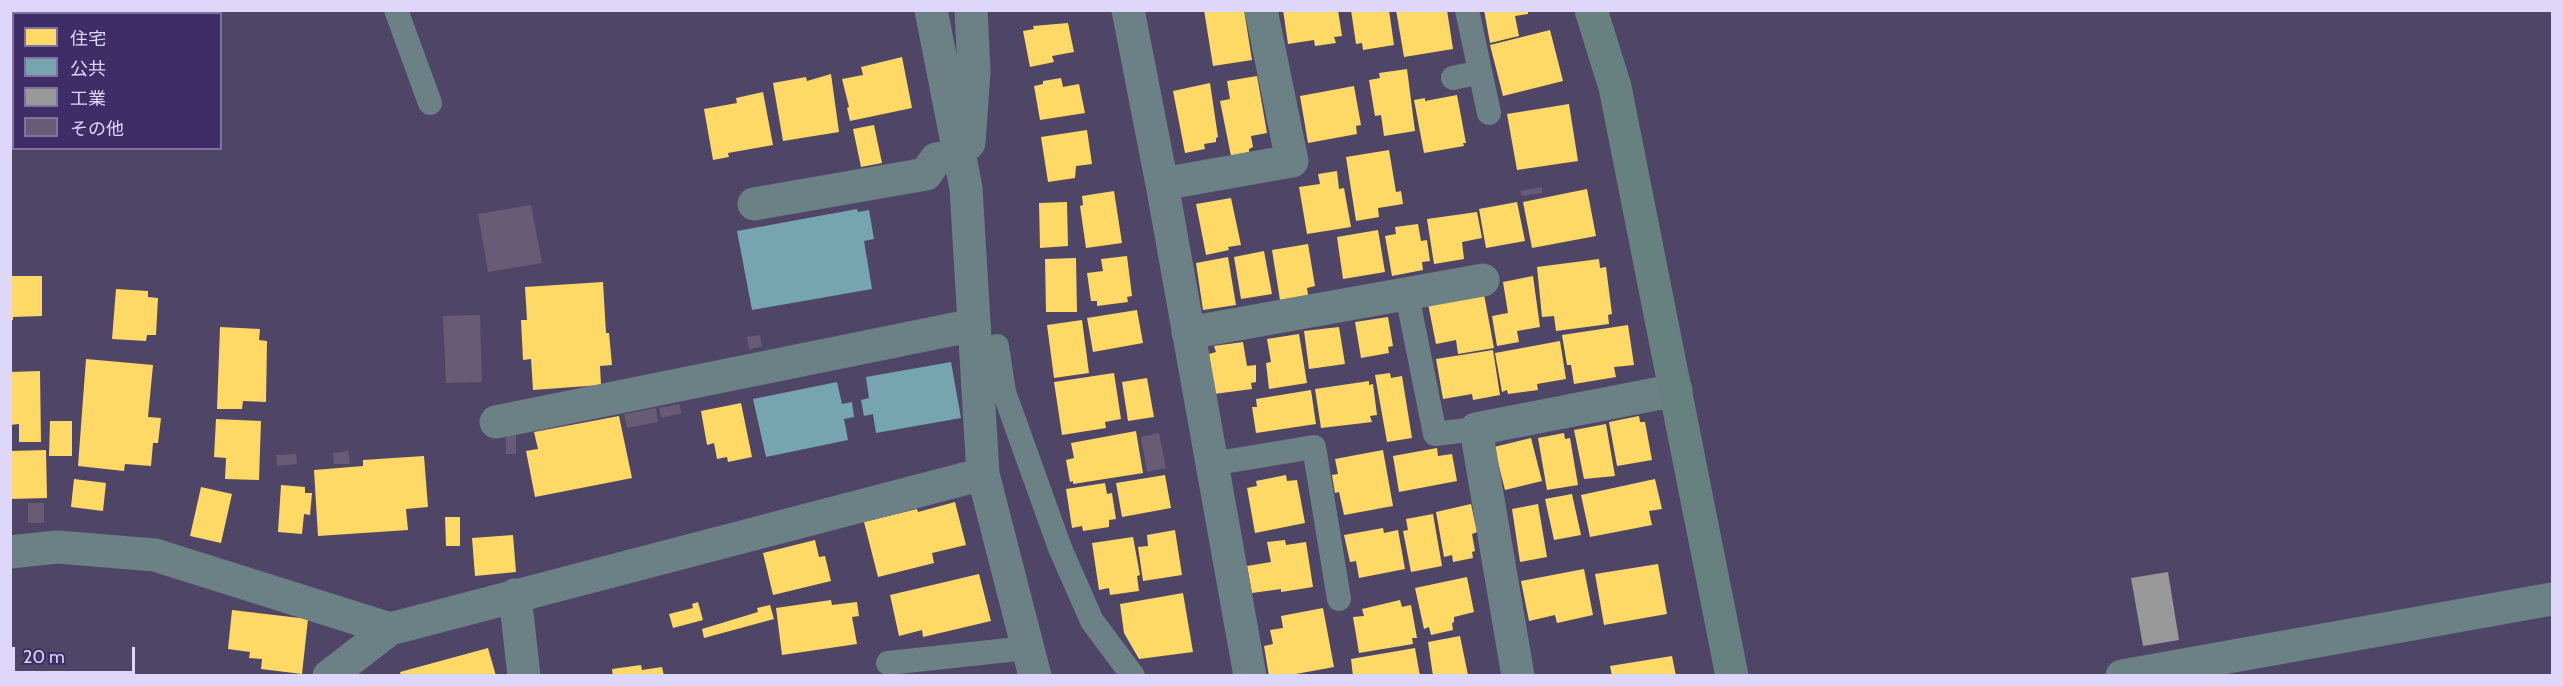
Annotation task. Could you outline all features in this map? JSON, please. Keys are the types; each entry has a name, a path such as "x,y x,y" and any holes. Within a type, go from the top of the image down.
{"street":[{"path":"931,10 966,188 985,335 983,474 1031,662"},
{"path":"966,188 974,70 971,10"},
{"path":"1128,10 1162,184 1210,464 1250,675"},
{"path":"1162,184 1292,161 1261,10"},
{"path":"1591,10 1615,87 1732,675"},
{"path":"754,204 926,174 936,159 959,155"},
{"path":"1188,333 1483,280"},
{"path":"496,422 985,335"},
{"path":"1518,675 1476,429 1676,390"},
{"path":"329,675 390,629 983,474"},
{"path":"10,552 57,547 154,555 390,629"},
{"path":"515,596 524,675"},
{"path":"2122,675 2553,599"}],"lane":[{"path":"396,10 429,103"},
{"path":"1467,10 1489,113"},
{"path":"1453,78 1480,72"},
{"path":"1407,295 1435,434 1476,429"},
{"path":"985,335 1060,548 1092,621 1133,675"},
{"path":"1210,464 1314,447 1339,599"},
{"path":"888,663 1031,662"}],"building: 住宅":[{"path":"1204,10 1244,10 1252,60 1213,66"},
{"path":"1283,10 1338,10 1342,36 1334,37 1336,43 1315,46 1314,40 1288,44"},
{"path":"1351,10 1389,10 1394,45 1363,50 1362,43 1356,44"},
{"path":"1396,10 1447,10 1453,49 1404,57"},
{"path":"1484,10 1528,10 1528,14 1515,16 1519,36 1490,43"},
{"path":"1068,23 1074,52 1052,56 1054,62 1030,67 1023,31 1034,29 1033,26"},
{"path":"1550,30 1563,81 1503,96 1490,45"},
{"path":"902,57 912,108 850,121 842,79 863,75 861,67"},
{"path":"1407,69 1415,131 1384,136 1381,115 1375,116 1369,80 1380,78 1379,73"},
{"path":"831,74 839,132 783,141 773,83 806,77 807,81"},
{"path":"1257,76 1267,133 1251,136 1253,147 1249,149 1249,152 1231,156 1220,101 1230,99 1227,81"},
{"path":"1061,78 1063,87 1079,84 1085,113 1040,120 1034,86 1043,84 1043,81"},
{"path":"1210,83 1218,137 1216,142 1204,144 1205,149 1185,153 1173,91"},
{"path":"1354,86 1361,125 1356,126 1357,134 1308,143 1300,96"},
{"path":"763,92 773,145 728,153 729,157 713,160 704,109 737,103 736,98"},
{"path":"1457,95 1466,143 1463,143 1464,146 1424,153 1414,100 1425,98 1425,101"},
{"path":"1569,104 1578,161 1517,170 1507,114"},
{"path":"874,125 882,163 861,167 853,129"},
{"path":"1087,130 1092,164 1076,166 1075,178 1048,182 1041,137"},
{"path":"1389,150 1396,192 1401,191 1403,204 1378,208 1379,217 1356,221 1346,157"},
{"path":"1337,171 1339,189 1344,188 1351,227 1307,234 1299,187 1320,184 1318,174"},
{"path":"1587,189 1596,236 1532,248 1523,202"},
{"path":"1114,191 1122,243 1086,248 1080,206 1083,205 1082,196"},
{"path":"1231,198 1241,245 1206,255 1196,204"},
{"path":"1067,202 1068,246 1040,248 1039,203"},
{"path":"1517,202 1525,241 1486,248 1479,209"},
{"path":"1477,212 1482,238 1462,242 1464,259 1434,264 1427,219"},
{"path":"1418,224 1421,241 1427,240 1430,261 1422,262 1423,270 1392,276 1385,236 1396,234 1395,227"},
{"path":"1378,230 1385,272 1343,279 1337,237"},
{"path":"1308,244 1315,286 1307,288 1308,295 1280,300 1272,250"},
{"path":"1264,251 1272,294 1241,299 1234,257"},
{"path":"1127,256 1132,296 1127,297 1128,302 1097,306 1097,301 1091,301 1087,273 1103,271 1101,259"},
{"path":"1228,257 1236,305 1203,310 1196,263"},
{"path":"1076,258 1077,312 1046,312 1045,259"},
{"path":"1599,259 1600,268 1606,267 1612,314 1608,315 1609,324 1556,331 1554,316 1542,317 1537,267"},
{"path":"10,276 42,276 42,316 13,317 13,320 10,320"},
{"path":"1533,276 1540,327 1517,331 1519,342 1497,346 1492,316 1508,313 1503,282"},
{"path":"603,282 606,333 609,333 612,365 600,366 601,385 533,390 531,359 523,360 521,320 527,320 525,287"},
{"path":"116,289 148,291 148,297 158,298 156,335 147,335 146,341 112,339"},
{"path":"1483,289 1494,348 1458,354 1456,340 1436,344 1427,299"},
{"path":"1137,310 1143,343 1093,352 1087,318"},
{"path":"1388,317 1393,346 1388,347 1389,353 1361,358 1355,322"},
{"path":"1082,320 1089,373 1054,378 1047,325"},
{"path":"1628,325 1634,365 1614,367 1616,377 1574,384 1571,365 1567,365 1562,335"},
{"path":"220,327 260,329 259,340 267,341 266,402 243,401 242,409 217,409"},
{"path":"1339,327 1345,364 1309,369 1304,331"},
{"path":"1299,334 1307,383 1269,389 1266,363 1271,362 1267,339"},
{"path":"1560,341 1566,379 1537,384 1538,390 1508,394 1507,390 1502,392 1495,353"},
{"path":"1243,342 1247,366 1256,365 1256,382 1251,383 1252,389 1214,394 1209,354 1216,352 1214,346"},
{"path":"1493,350 1500,395 1473,400 1472,394 1443,399 1436,359"},
{"path":"86,359 153,365 148,417 161,418 158,443 153,443 151,466 125,464 124,471 78,466"},
{"path":"40,371 41,442 19,442 19,424 10,425 10,372"},
{"path":"1114,373 1121,419 1105,422 1106,428 1062,435 1054,382"},
{"path":"1390,373 1391,378 1402,376 1412,438 1387,442 1375,375"},
{"path":"1147,378 1154,417 1128,421 1122,382"},
{"path":"1369,381 1369,385 1373,384 1377,415 1370,416 1372,422 1321,428 1315,389"},
{"path":"1311,390 1316,424 1256,433 1252,407 1257,407 1256,399"},
{"path":"741,403 752,457 728,462 727,457 717,459 714,443 707,445 701,411"},
{"path":"619,416 632,478 535,497 526,451 538,449 534,432"},
{"path":"1639,416 1640,422 1645,422 1652,460 1617,466 1609,422"},
{"path":"216,419 261,421 259,480 225,479 226,458 214,457"},
{"path":"50,421 72,421 72,456 49,456"},
{"path":"1606,424 1615,476 1584,479 1574,430"},
{"path":"1136,431 1143,473 1073,484 1073,481 1070,482 1066,460 1074,458 1071,443"},
{"path":"1564,433 1565,439 1570,438 1578,485 1547,490 1538,438"},
{"path":"1531,438 1542,481 1505,490 1494,447"},
{"path":"1437,448 1438,456 1452,454 1457,481 1399,492 1393,456"},
{"path":"46,450 47,498 10,499 10,451"},
{"path":"1383,450 1393,506 1344,515 1339,492 1335,493 1332,475 1338,474 1335,459"},
{"path":"424,456 428,507 406,509 408,530 318,536 314,470 363,466 363,460"},
{"path":"1165,475 1171,508 1122,517 1116,483"},
{"path":"1286,475 1287,481 1297,480 1305,523 1255,533 1247,488 1257,486 1256,481"},
{"path":"74,479 106,483 103,511 71,507"},
{"path":"1655,479 1662,509 1649,511 1652,525 1590,537 1581,495"},
{"path":"1105,483 1107,494 1112,493 1116,519 1109,520 1109,527 1083,531 1082,526 1072,528 1066,489"},
{"path":"281,485 305,487 305,493 312,493 310,515 304,514 302,534 278,532"},
{"path":"201,487 232,494 221,543 190,536"},
{"path":"1572,494 1581,535 1554,540 1545,499"},
{"path":"955,502 966,545 932,553 934,563 878,577 864,522 917,509 918,512"},
{"path":"1471,504 1477,532 1472,534 1475,551 1472,552 1473,558 1453,562 1452,555 1444,557 1436,512"},
{"path":"1538,504 1547,557 1520,562 1512,509"},
{"path":"1433,514 1442,566 1411,572 1403,531 1408,530 1406,519"},
{"path":"445,517 460,517 460,546 446,546"},
{"path":"1383,528 1384,533 1398,530 1405,569 1359,578 1356,561 1350,562 1344,535"},
{"path":"1175,530 1182,575 1143,581 1138,547 1148,546 1147,535"},
{"path":"513,535 516,572 475,576 472,538"},
{"path":"1133,537 1140,575 1137,576 1139,591 1110,595 1109,588 1099,590 1092,543"},
{"path":"815,540 819,557 825,556 831,581 773,595 763,553"},
{"path":"1285,540 1286,545 1306,542 1313,587 1281,592 1281,589 1252,593 1247,566 1271,562 1267,542"},
{"path":"1658,564 1667,614 1604,625 1595,574"},
{"path":"1584,569 1593,615 1557,623 1555,615 1529,621 1521,581"},
{"path":"979,574 991,621 923,637 922,630 899,636 890,595"},
{"path":"1467,577 1474,612 1454,617 1453,630 1431,635 1429,627 1424,629 1415,588"},
{"path":"1183,593 1193,652 1139,659 1124,633 1120,604"},
{"path":"831,600 832,605 857,602 859,616 852,617 857,644 782,655 776,608"},
{"path":"1400,600 1402,607 1411,605 1417,638 1412,638 1413,644 1359,653 1353,617 1364,616 1362,609"},
{"path":"698,602 703,620 673,628 669,614 693,608 692,604"},
{"path":"770,605 774,619 704,638 702,629 758,612 757,608"},
{"path":"1323,608 1334,667 1285,676 1269,676 1264,646 1273,644 1270,630 1283,628 1281,616"},
{"path":"232,610 308,619 302,674 261,669 262,659 249,658 250,652 228,649"},
{"path":"1460,636 1468,675 1433,676 1428,642"},
{"path":"488,648 496,676 401,676 400,672"},
{"path":"1415,648 1420,676 1353,676 1351,659"},
{"path":"1672,656 1676,676 1612,676 1610,666"},
{"path":"641,665 642,670 662,667 664,676 613,676 612,669"}],"building: 公共":[{"path":"857,209 858,212 869,210 874,239 864,241 872,289 752,310 737,231"},
{"path":"951,362 961,418 876,433 873,414 864,416 861,400 869,398 866,377"},
{"path":"837,382 842,404 852,402 854,417 844,419 848,440 766,457 753,399"}],"building: 工業":[{"path":"2168,572 2179,640 2143,646 2131,578"}],"building: その他":[{"path":"1542,187 1542,193 1522,196 1520,191"},
{"path":"531,205 542,263 488,272 478,214"},
{"path":"480,315 482,382 446,383 443,316"},
{"path":"760,335 762,347 749,349 747,337"},
{"path":"679,404 682,413 661,418 659,408"},
{"path":"656,408 658,422 627,428 624,414"},
{"path":"1159,433 1166,468 1147,472 1141,437"},
{"path":"506,435 516,435 516,454 506,454"},
{"path":"348,451 350,464 334,464 333,453"},
{"path":"296,454 297,464 277,466 276,455"},
{"path":"28,503 44,503 44,523 28,523"}]}
